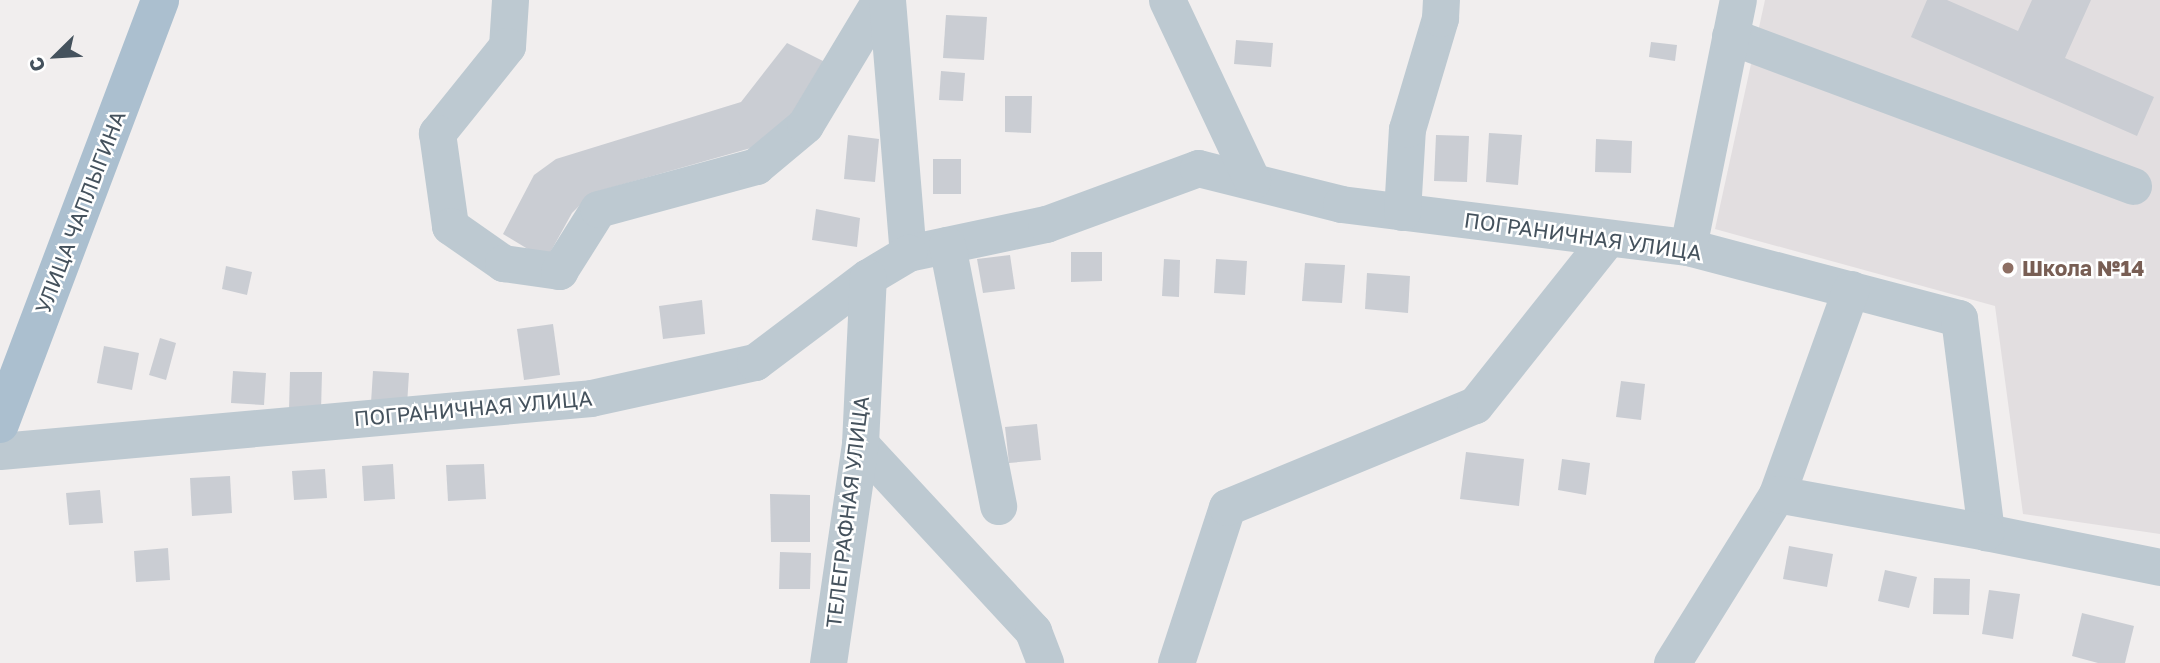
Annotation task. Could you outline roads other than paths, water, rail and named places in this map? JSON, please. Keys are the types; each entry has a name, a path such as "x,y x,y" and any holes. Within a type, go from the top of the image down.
{"main road":[{"name":"УЛИЦА ЧАПЛЫГИНА","path":"0,424 160,0"}],"street":[{"path":"510,0 507,46 437,133 450,226 503,263 559,271 598,209 756,166 805,125 880,0"},
{"path":"887,0 908,253"},
{"path":"1167,0 1252,181"},
{"path":"1402,212 1407,129 1440,18 1441,0"},
{"path":"1688,247 1738,0"},
{"path":"1730,36 2133,186"},
{"name":"ПОГРАНИЧНАЯ УЛИЦА","path":"0,451 591,398 755,362 868,277 908,253 1046,224 1198,168 1341,204 1688,247 1959,318 1986,532"},
{"path":"1175,663 1227,507 1475,405 1608,238"},
{"path":"947,245 998,506"},
{"name":"ТЕЛЕГРАФНАЯ УЛИЦА","path":"828,663 860,444 868,277"},
{"path":"1672,663 1777,494 1851,289"},
{"path":"860,444 1032,631 1045,663"},
{"path":"1777,494 2160,567"}],"place":[{"name":"Школа №14","path":"2008,268"}]}
